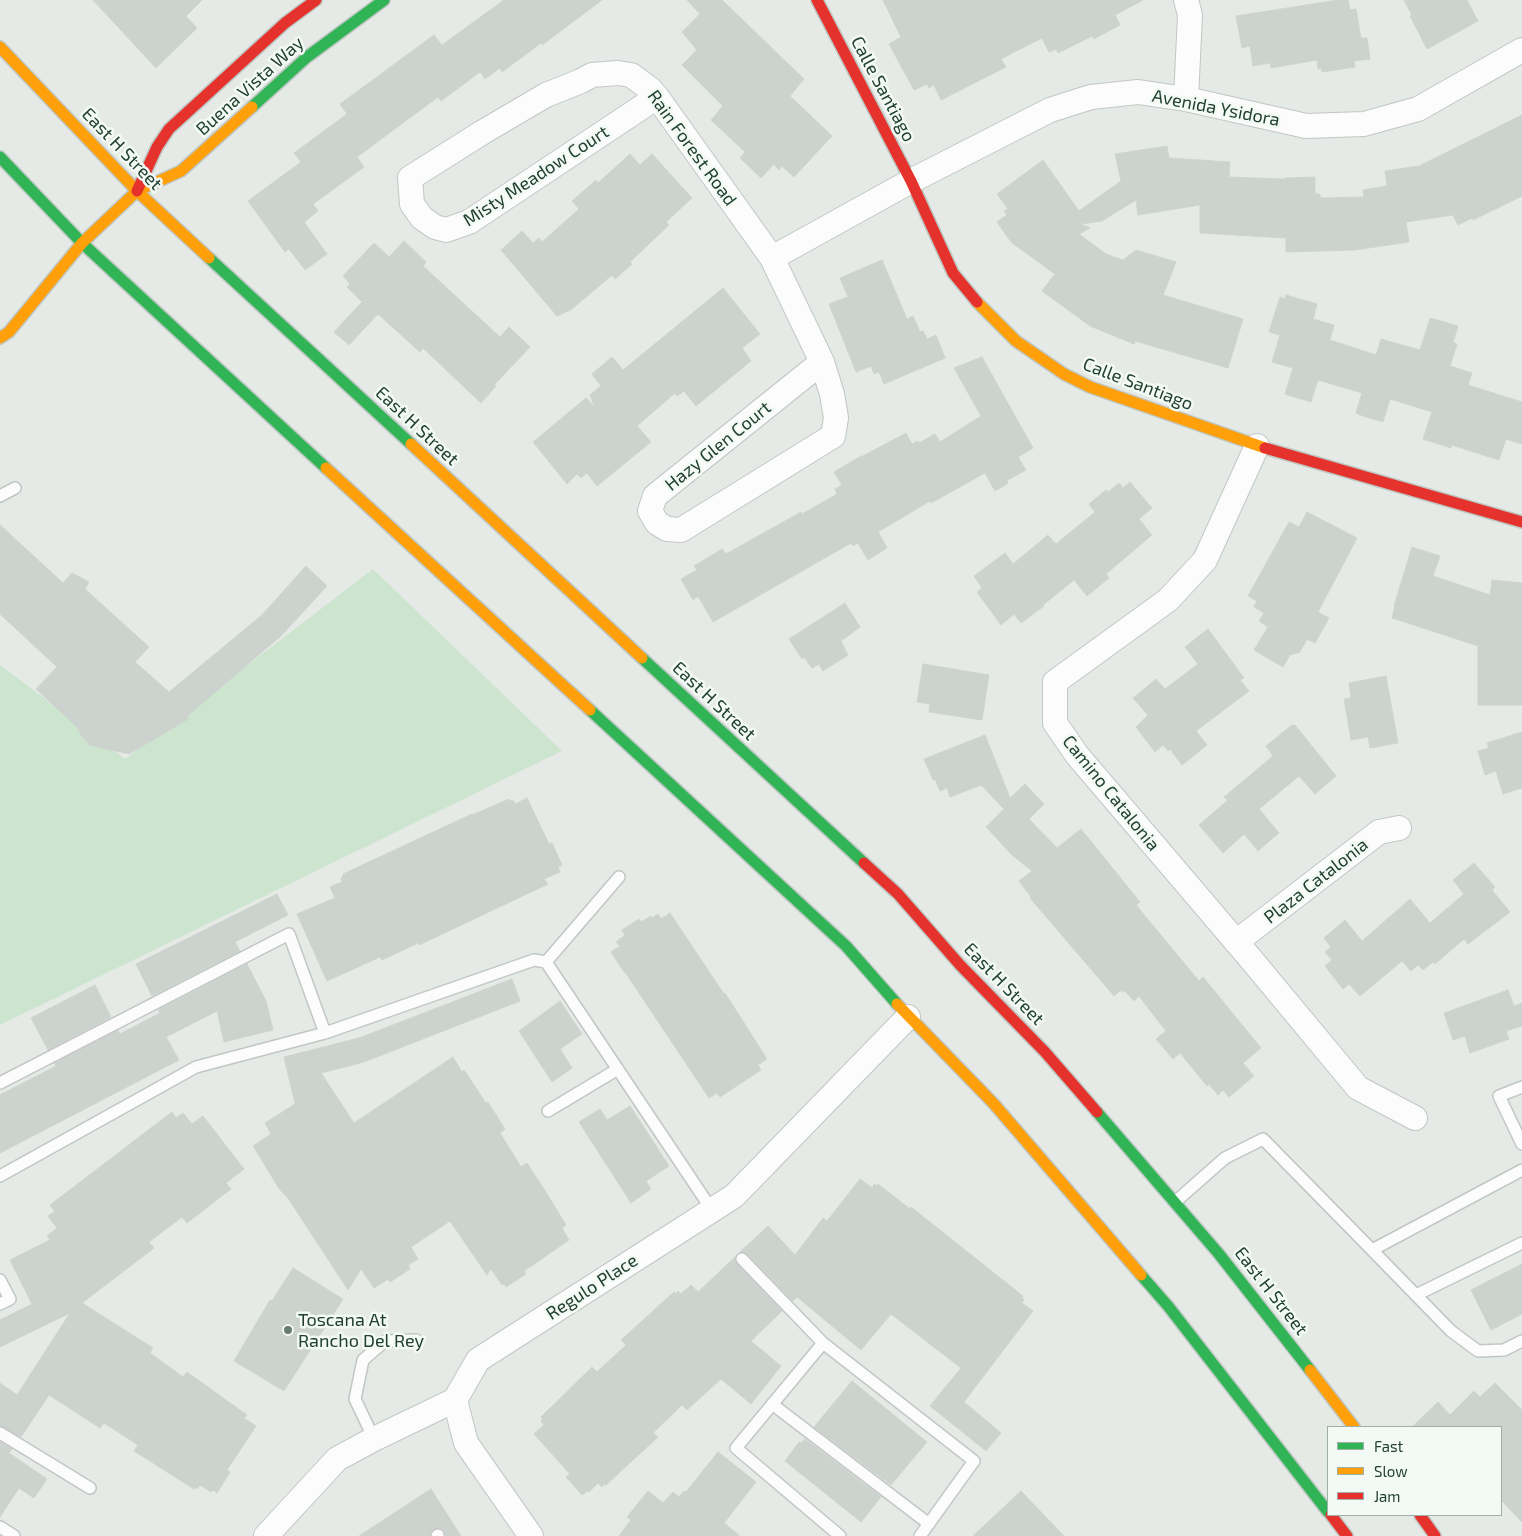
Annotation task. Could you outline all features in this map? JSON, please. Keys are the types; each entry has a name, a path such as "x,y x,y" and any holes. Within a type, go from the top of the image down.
{"main road":[{"name":"Buena Vista Way","path":"137,191 157,147 169,129 285,23 316,0"},
{"name":"Buena Vista Way","path":"0,338 9,332 82,243 137,191 181,171 307,57 384,0"},
{"name":"Calle Santiago","path":"817,0 912,181 953,273 972,297 1016,341 1064,374 1090,387 1257,446 1522,522"},
{"name":"East H Street","path":"0,47 137,191 898,894 960,965 1045,1052 1175,1202 1219,1254 1353,1426"},
{"path":"0,157 82,243 846,946 908,1017 994,1104 1168,1306 1327,1511"},
{"path":"1332,1516 1347,1536"},
{"path":"1421,1516 1435,1536"}],"street":[{"path":"1186,0 1190,16 1186,99"},
{"name":"Avenida Ysidora","path":"912,181 1050,110 1091,97 1138,92 1186,99 1306,126 1364,124 1418,109 1522,50"},
{"name":"Rain Forest Road","path":"592,75 618,72 631,75 650,89 772,258 822,362 832,394 836,418 833,436"},
{"name":"Misty Meadow Court","path":"592,75 581,82 546,94 410,178 412,204 422,218 435,227 446,230 469,222 657,97"},
{"path":"772,258 912,181"},
{"name":"Hazy Glen Court","path":"822,362 655,496 650,511 657,523 667,529 681,530 833,436"},
{"name":"Camino Catalonia","path":"1257,446 1205,560 1168,600 1056,682 1055,723 1077,755 1358,1088 1415,1118"},
{"name":"Plaza Catalonia","path":"1236,942 1379,832 1399,828"},
{"name":"Regulo Place","path":"455,1400 478,1360 734,1196 908,1017"},
{"path":"266,1536 338,1459 374,1439 455,1400 466,1443 531,1536"}],"lane":[{"path":"0,496 15,488"},
{"path":"546,962 619,877"},
{"path":"0,1083 289,934 325,1033"},
{"path":"0,1176 196,1067 325,1033 534,960 546,962 712,1210"},
{"path":"548,1111 618,1069"},
{"path":"1522,1087 1499,1096 1522,1144"},
{"path":"1175,1202 1226,1158 1263,1139 1451,1331 1478,1351 1504,1350 1522,1341"},
{"path":"1372,1250 1522,1170"},
{"path":"1416,1295 1522,1243"},
{"path":"742,1259 822,1343 974,1461 920,1536"},
{"path":"0,1280 10,1299 0,1304"},
{"path":"374,1439 355,1398 363,1360 385,1341 416,1340"},
{"path":"822,1343 736,1448 840,1536"},
{"path":"772,1404 929,1524"},
{"path":"0,1433 90,1488"},
{"path":"0,1528 14,1536"}],"green space":[{"path":"373,569 562,751 0,1025 0,665 125,759"}],"building":[{"path":"93,0 202,0 186,16 197,28 156,68"},
{"path":"504,0 602,0 502,72 500,68 485,79 480,72 441,101 438,97 357,157 364,167 313,204 318,211 304,222 327,254 305,270 289,249 285,252 248,201 301,162 294,153 347,114 340,104 434,35 442,45"},
{"path":"687,0 722,0 804,79 790,96 832,136 794,177 782,166 779,170 774,164 761,178 740,158 745,152 711,120 723,106 682,65 697,50 682,32 700,14"},
{"path":"883,0 1143,0 1115,15 1120,25 1094,39 1092,36 1058,53 1056,49 1049,52 1042,38 1001,59 1006,67 941,100 934,85 929,88 927,84 914,90 889,44 901,37"},
{"path":"1348,0 1350,10 1356,9 1361,38 1367,38 1370,59 1354,61 1355,67 1322,72 1321,68 1318,69 1317,60 1271,68 1270,63 1253,66 1250,46 1242,48 1236,16"},
{"path":"1404,0 1467,0 1478,21 1427,49"},
{"path":"1522,115 1522,196 1473,220 1472,218 1458,225 1453,215 1406,222 1409,242 1355,250 1286,252 1286,238 1200,233 1200,205 1138,215 1136,200 1102,221 1081,224 1090,228 1079,234 1106,254 1123,260 1136,250 1176,262 1163,295 1243,319 1228,368 1135,341 1134,344 1090,326 1042,291 1055,274 1011,242 997,222 1007,215 1004,211 1008,209 997,194 1043,160 1079,211 1121,181 1115,154 1167,146 1169,158 1230,162 1229,177 1285,179 1315,177 1315,194 1320,194 1320,198 1364,197 1363,190 1387,186 1385,171 1419,166"},
{"path":"630,154 640,165 652,154 692,198 666,222 669,225 615,279 612,275 572,309 557,316 501,250 522,231 533,243 539,238 542,242 579,209 572,201 596,180 598,183"},
{"path":"404,241 426,262 423,266 500,337 509,327 530,347 494,385 496,386 481,403 423,348 420,352 378,314 349,345 334,332 362,302 347,287 350,284 343,276 374,243 389,257"},
{"path":"882,260 907,319 913,316 920,332 923,331 927,339 936,335 945,358 884,384 879,372 874,374 871,366 856,372 829,304 848,297 840,278"},
{"path":"723,288 760,334 742,348 751,361 696,406 684,391 677,396 675,393 637,426 651,442 597,486 587,473 581,478 577,474 567,484 533,442 586,398 595,407 590,395 601,386 592,374 612,357 623,370"},
{"path":"1286,295 1317,304 1313,319 1334,325 1330,340 1376,355 1381,339 1420,350 1430,318 1458,326 1453,342 1457,344 1450,366 1472,373 1468,385 1522,402 1522,444 1506,439 1499,460 1452,445 1451,448 1423,439 1432,412 1390,399 1383,422 1356,413 1362,393 1318,380 1311,402 1285,394 1293,368 1272,362 1280,335 1269,332 1280,297 1285,299"},
{"path":"982,357 1033,448 1018,457 1026,470 1008,480 1007,484 995,491 985,473 931,503 930,501 878,532 887,548 868,560 858,543 853,546 851,543 713,622 698,596 693,600 681,579 697,570 694,566 722,549 726,554 837,494 835,489 842,485 834,472 861,456 906,433 912,444 918,441 919,443 935,434 940,442 981,416 954,368"},
{"path":"1130,482 1152,508 1139,519 1152,535 1106,574 1109,578 1087,596 1074,580 1021,623 1014,614 1001,625 977,592 982,588 974,576 1005,553 1013,564 1048,535 1056,544 1095,512 1089,504 1106,490 1108,492 1119,483 1123,488"},
{"path":"1307,512 1357,538 1318,612 1329,618 1315,643 1307,639 1300,652 1290,655 1283,667 1254,650 1268,627 1259,621 1264,613 1254,607 1257,601 1248,596 1289,522 1299,527"},
{"path":"0,525 63,583 72,573 89,582 85,589 149,647 135,662 169,692 262,615 306,566 327,586 281,636 187,716 188,719 129,754 90,745 77,727 36,689 57,667 0,614"},
{"path":"1412,547 1440,556 1433,576 1490,595 1492,580 1522,583 1522,705 1478,705 1478,646 1392,618"},
{"path":"845,603 860,627 841,641 848,655 823,671 819,664 812,668 804,657 802,659 789,639"},
{"path":"1208,629 1244,678 1240,680 1249,691 1196,731 1207,745 1182,765 1170,749 1168,751 1163,745 1155,752 1136,727 1148,715 1133,698 1156,679 1165,689 1198,664 1185,647"},
{"path":"923,664 989,675 982,720 929,712 930,704 917,702"},
{"path":"1386,676 1398,743 1370,748 1368,737 1351,740 1344,699 1351,698 1349,683"},
{"path":"1292,725 1295,725 1336,776 1315,794 1299,776 1259,809 1279,833 1258,851 1244,834 1223,853 1199,825 1228,800 1224,797 1273,756 1266,746"},
{"path":"1522,732 1522,788 1503,794 1496,771 1485,775 1478,751 1489,748 1487,743"},
{"path":"985,735 1010,798 1025,784 1044,804 1029,819 1057,848 1081,829 1140,902 1136,905 1199,981 1203,977 1261,1048 1243,1063 1254,1076 1229,1097 1223,1090 1218,1095 1209,1084 1207,1086 1180,1053 1173,1059 1156,1039 1166,1031 1139,996 1134,1001 1125,991 1122,992 1121,990 1114,996 1030,898 1019,881 1032,871 1013,856 986,827 1004,809 981,785 950,797 947,788 940,791 924,759"},
{"path":"527,798 549,844 552,843 562,865 558,867 560,872 544,879 548,884 419,945 418,943 382,960 380,957 327,981 297,914 335,898 330,887 342,882 343,874 472,814 509,799 510,801 513,800 515,804"},
{"path":"1474,863 1495,887 1492,890 1510,912 1468,944 1464,939 1435,964 1433,962 1423,970 1418,965 1411,971 1402,961 1360,996 1349,984 1343,989 1325,966 1332,960 1325,952 1331,947 1324,938 1345,920 1362,941 1410,899 1430,923 1464,894 1453,880"},
{"path":"277,894 288,915 235,942 240,951 152,996 136,964"},
{"path":"670,913 725,993 767,1059 758,1065 761,1070 720,1097 717,1093 709,1098 611,952 620,946 616,942 625,935 622,930 639,919 641,922 658,914 661,919"},
{"path":"247,964 266,1001 273,1030 224,1042 217,1011 166,1037 179,1060 0,1153 0,1095 56,1066 54,1063 118,1030 120,1034 160,1013 158,1010"},
{"path":"512,979 520,1001 364,1062 321,1073 354,1123 453,1057 486,1103 488,1102 505,1129 500,1133 521,1167 527,1163 544,1189 566,1225 562,1228 569,1240 524,1271 526,1274 506,1287 504,1284 502,1285 491,1269 487,1275 450,1221 411,1247 418,1259 408,1265 410,1269 390,1282 388,1279 374,1288 361,1269 348,1290 288,1198 280,1190 253,1146 271,1134 265,1123 295,1104 284,1057 359,1038"},
{"path":"95,985 111,1017 48,1050 31,1018"},
{"path":"1508,990 1514,1006 1522,1003 1522,1026 1506,1031 1509,1039 1470,1053 1465,1036 1453,1040 1444,1013"},
{"path":"560,1001 582,1034 560,1049 572,1068 552,1082 519,1031"},
{"path":"630,1106 669,1166 646,1181 651,1189 631,1203 579,1122 600,1109 607,1120"},
{"path":"172,1112 176,1118 183,1113 192,1124 203,1116 244,1169 226,1183 231,1189 187,1223 182,1217 149,1242 154,1248 82,1303 153,1348 150,1353 183,1377 187,1372 247,1415 244,1418 256,1426 227,1470 230,1472 217,1493 213,1490 211,1492 200,1485 197,1489 195,1487 194,1489 134,1451 138,1445 104,1423 100,1428 49,1395 21,1437 0,1426 0,1383 17,1395 70,1313 0,1347 0,1320 32,1304 10,1260 50,1240 47,1236 57,1228 48,1216 55,1212 50,1205"},
{"path":"860,1179 872,1188 874,1184 877,1186 878,1184 910,1209 911,1207 1023,1296 1024,1300 1022,1303 1033,1311 964,1402 1001,1433 986,1451 930,1406 961,1368 891,1314 861,1350 797,1297 793,1301 747,1254 740,1252 768,1226 795,1255 823,1218 827,1221"},
{"path":"735,1257 737,1264 782,1311 751,1341 781,1366 751,1404 721,1379 687,1410 682,1405 653,1433 658,1437 606,1485 604,1484 602,1487 598,1483 589,1492 587,1491 582,1495 566,1477 570,1474 534,1434 544,1425 541,1417 592,1367 597,1372 626,1345 621,1340 674,1292 676,1294 678,1291 681,1294 691,1285 698,1292"},
{"path":"1522,1264 1522,1314 1491,1330 1471,1290"},
{"name":"Toscana At Rancho Del Rey","path":"293,1268 343,1299 284,1391 234,1361 270,1300 272,1301"},
{"path":"852,1381 927,1442 891,1485 814,1427"},
{"path":"1495,1383 1522,1410 1522,1522 1502,1501 1502,1426 1413,1426 1438,1402 1450,1415 1474,1391 1480,1397"},
{"path":"805,1439 881,1497 861,1522 785,1461 799,1442 801,1443"},
{"path":"0,1442 12,1449 9,1453 47,1479 34,1498 19,1488 0,1517"},
{"path":"718,1452 756,1482 724,1523 740,1536 619,1536 631,1520 627,1517 648,1491 663,1503 673,1492 679,1497 684,1491 686,1492"},
{"path":"431,1489 461,1536 445,1536 444,1530 439,1528 433,1530 430,1536 359,1536"},
{"path":"1021,1491 1064,1536 973,1536"}],"traffic: fast":[{"path":"252,107 307,57 384,0"},
{"path":"0,157 82,243 326,468"},
{"path":"209,258 411,444"},
{"path":"642,658 864,863"},
{"path":"590,710 846,946 897,1004"},
{"path":"1097,1112 1219,1254 1310,1370"},
{"path":"1141,1275 1168,1306 1327,1511"}],"traffic: slow":[{"path":"0,47 137,191 209,258"},
{"path":"0,338 9,332 82,243 137,191 181,171 252,107"},
{"path":"977,302 1016,341 1064,374 1090,387 1265,448"},
{"path":"411,444 642,658"},
{"path":"326,468 590,710"},
{"path":"897,1004 994,1104 1141,1275"},
{"path":"1310,1370 1353,1426"}],"traffic: jam":[{"path":"137,191 157,147 169,129 285,23 316,0"},
{"path":"817,0 911,181 953,273 977,302"},
{"path":"1265,448 1522,522"},
{"path":"864,863 898,894 960,965 1045,1052 1097,1112"},
{"path":"1332,1516 1347,1536"},
{"path":"1421,1516 1435,1536"}],"place":[{"name":"Toscana At Rancho Del Rey","path":"288,1330"}]}
